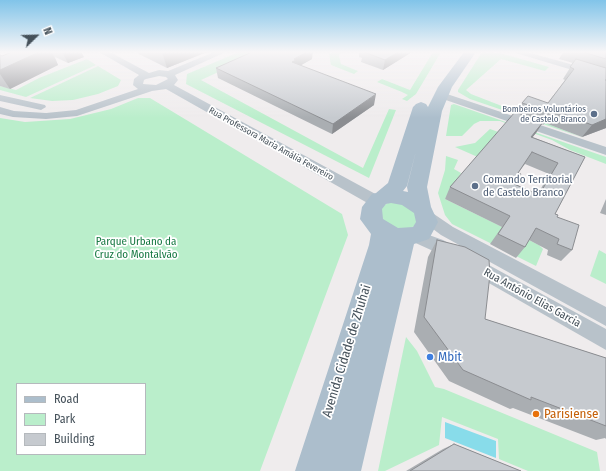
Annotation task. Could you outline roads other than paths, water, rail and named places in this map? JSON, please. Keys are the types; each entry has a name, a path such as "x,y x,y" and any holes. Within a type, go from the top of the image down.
{"main road":[{"path":"440,74 427,92 419,110 397,186 380,200 370,213 371,219 400,235 425,228 424,212 417,187 428,135 441,95 455,74"},
{"path":"380,200 400,197 415,203 424,212"},
{"name":"Avenida Cidade de Zhuhai","path":"312,471 380,245 400,235"},
{"name":"Avenida Cidade de Zhuhai","path":"344,471 400,235"}],"street":[{"path":"135,74 142,79"},
{"path":"0,98 34,106 58,107 104,97 156,74"},
{"path":"160,74 168,80"},
{"path":"0,110 13,114 46,116 77,113 148,89 180,74"},
{"path":"595,74 606,77"},
{"path":"142,79 140,86 148,89"},
{"name":"Rua Professora Maria Amália Fevereiro","path":"168,80 380,200"},
{"path":"441,95 606,151"},
{"name":"Rua António Elias Garcia","path":"424,212 447,232 606,317"},
{"name":"Rua António Elias Garcia","path":"400,235 437,245 606,340"}],"water":[{"path":"445,422 496,441 496,458 445,438"}],"place":[{"name":"Bombeiros Voluntários de Castelo Branco","path":"594,114"},
{"name":"Comando Territorial de Castelo Branco","path":"475,186"},
{"name":"Mbit","path":"430,357"},
{"name":"Parisiense","path":"536,414"}],"park label":[{"name":"Parque Urbano da Cruz do Montalvão","path":"136,248"}]}
